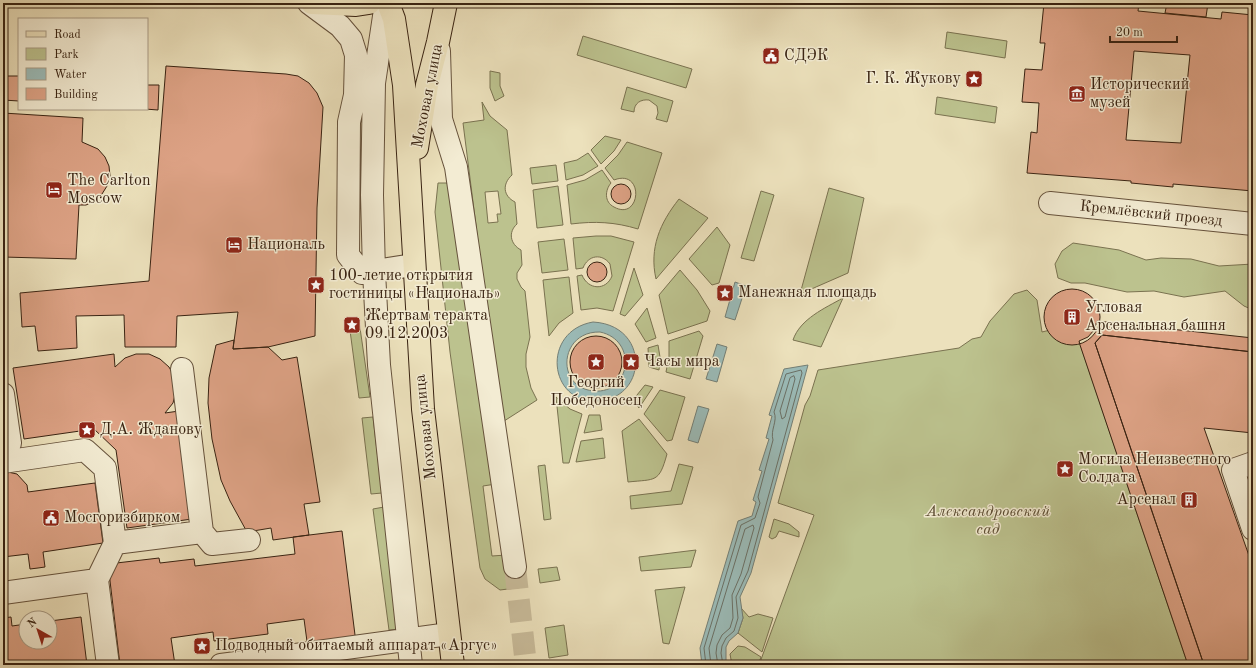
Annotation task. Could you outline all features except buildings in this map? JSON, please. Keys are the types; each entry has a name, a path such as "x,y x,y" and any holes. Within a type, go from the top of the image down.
{"main road":[{"path":"316,3 356,5 369,3"},
{"name":"Моховая улица","path":"387,3 394,19 404,85 413,265 423,408 453,665"},
{"name":"Моховая улица","path":"410,188 427,85 446,3"}],"street":[{"path":"316,3 349,17 361,30 371,55 374,83 372,195 379,365 411,665"},
{"path":"316,3 340,26 351,40 356,55 354,95 349,122 348,255 362,273 413,265"},
{"path":"374,83 387,3"},
{"path":"438,42 441,119 456,167 515,567"},
{"name":"Кремлёвский проезд","path":"1050,203 1253,224"},
{"path":"182,369 202,532 212,544 249,540"},
{"path":"3,394 10,443 3,444"},
{"path":"3,462 85,450 105,468 114,544 97,580 108,665"},
{"path":"1253,463 1233,470 1253,529"},
{"path":"114,544 202,532"},
{"path":"3,593 97,580"},
{"path":"221,665 449,634"}],"green space":[{"path":"947,32 1007,41 1005,58 945,48"},
{"path":"583,36 692,69 686,88 577,55"},
{"path":"490,71 500,73 500,86 504,96 495,101 490,88"},
{"path":"627,87 673,101 667,122 656,119 658,113 657,106 649,100 638,102 635,106 634,112 621,109"},
{"path":"937,97 997,107 995,123 935,114"},
{"path":"482,102 490,116 507,130 512,175 505,186 505,190 508,197 515,202 517,224 511,234 514,245 521,250 522,265 517,273 517,279 525,291 530,337 526,354 526,367 531,388 537,400 501,423 463,123 484,120","holes":["498,191 501,214 497,214 498,222 488,223 485,192"]},
{"path":"605,136 621,140 614,151 601,164 591,150"},
{"path":"627,142 662,153 638,229 605,223 571,224 567,185 585,180 602,170 611,183 606,196 611,205 623,210 630,207 634,202 636,195 635,187 631,181 624,178 614,180 605,168 618,155"},
{"path":"588,153 598,166 583,175 566,180 564,163 577,160"},
{"path":"556,165 558,181 532,184 530,168"},
{"path":"438,183 447,183 452,191 496,484 483,486 492,556 506,555 521,566 524,587 500,590 485,579 480,568 450,352 435,212"},
{"path":"558,186 563,225 537,228 533,190"},
{"path":"829,188 864,198 848,273 800,294"},
{"path":"761,191 774,195 754,261 741,258"},
{"path":"679,199 708,218 656,279 654,268 655,246 666,217"},
{"path":"717,227 730,245 719,283 712,285 689,259"},
{"path":"611,236 634,242 613,311 597,308 581,310 577,276 582,275 588,284 597,287 606,284 612,276 610,264 607,260 599,257 588,260 583,268 576,269 573,238"},
{"path":"564,239 568,270 542,273 538,242"},
{"path":"1073,243 1119,250 1146,260 1161,258 1191,259 1219,266 1253,264 1253,310 1244,306 1225,291 1184,297 1154,291 1127,292 1085,283 1071,283 1058,278 1055,264 1062,251"},
{"path":"634,268 643,295 625,316 620,314"},
{"path":"680,270 697,290 710,311 707,321 668,334 659,295"},
{"path":"569,277 573,313 559,323 549,336 543,280"},
{"name":"Александровский сад","path":"1027,290 1037,300 1042,332 1050,330 1063,340 1071,342 1079,341 1188,665 759,665 814,515 778,503 805,405 810,396 818,370 959,348 972,339 981,337 990,321 1014,294"},
{"path":"843,298 821,347 793,340 796,333 807,320 821,310"},
{"path":"647,308 656,338 646,342 635,324"},
{"path":"359,321 370,397 359,398 349,323"},
{"path":"699,331 703,336 690,379 666,372 669,356 669,341"},
{"path":"658,345 660,357 659,370 649,367 648,348"},
{"path":"645,385 653,387 639,408 633,400"},
{"path":"660,390 685,397 672,440 667,441 644,414"},
{"path":"556,397 570,409 582,414 569,463 563,463"},
{"path":"589,415 600,415 602,430 584,433"},
{"path":"373,417 382,493 371,494 362,418"},
{"path":"639,419 667,454 659,475 655,478 628,482 622,431"},
{"path":"603,438 605,458 576,462 581,441"},
{"path":"679,464 693,467 682,504 631,509 630,496 671,491"},
{"path":"545,465 551,519 544,520 538,466"},
{"path":"384,507 400,629 389,630 373,509"},
{"path":"774,519 789,524 799,532 799,537 779,531 776,537 772,539 769,537"},
{"path":"696,550 691,567 641,571 639,557"},
{"path":"557,567 560,580 540,583 538,569"},
{"path":"685,587 669,644 663,643 655,590"},
{"path":"741,608 749,617 758,614 773,618 762,652 738,633 743,618"},
{"path":"564,625 568,655 549,658 545,628"},
{"path":"738,646 745,647 761,657 758,665 732,665 730,654"}],"water":[{"path":"735,282 746,286 735,320 725,317"},
{"name":"Часы мира","path":"593,322 612,326 625,335 633,348 636,362 633,375 626,388 614,397 598,401 581,399 569,391 561,380 557,366 559,352 565,339 576,328","holes":["600,332 612,337 620,345 625,355 625,366 622,376 616,384 606,390 594,391 581,388 573,380 568,371 567,360 570,349 576,340 586,334"]},
{"path":"717,344 727,347 717,382 706,379"},
{"path":"808,365 751,573 740,597 743,618 738,633 729,641 726,647 726,665 702,665 700,648 738,521 752,516 756,502 753,500 762,471 759,470 769,439 766,438 772,416 769,415 784,369"},
{"path":"698,406 709,409 698,443 688,440"}],"tunnel":[{"path":"515,567 526,665"}],"place":[{"name":"СДЭК","path":"771,56"},
{"name":"Г. К. Жукову","path":"974,79"},
{"name":"Исторический музей","path":"1077,94"},
{"name":"The Carlton Moscow","path":"54,190"},
{"name":"Националь","path":"234,245"},
{"name":"100-летие открытия гостиницы «Националь»","path":"316,285"},
{"name":"Манежная площадь","path":"725,293"},
{"name":"Угловая Арсенальная башня","path":"1072,317"},
{"name":"Жертвам теракта 09.12.2003","path":"352,325"},
{"name":"Георгий Победоносец","path":"596,362"},
{"name":"Часы мира","path":"631,362"},
{"name":"Д.А. Жданову","path":"87,430"},
{"name":"Могила Неизвестного Солдата","path":"1065,469"},
{"name":"Арсенал","path":"1189,500"},
{"name":"Мосгоризбирком","path":"51,518"},
{"name":"Подводный обитаемый аппарат «Аргус»","path":"202,646"}]}
